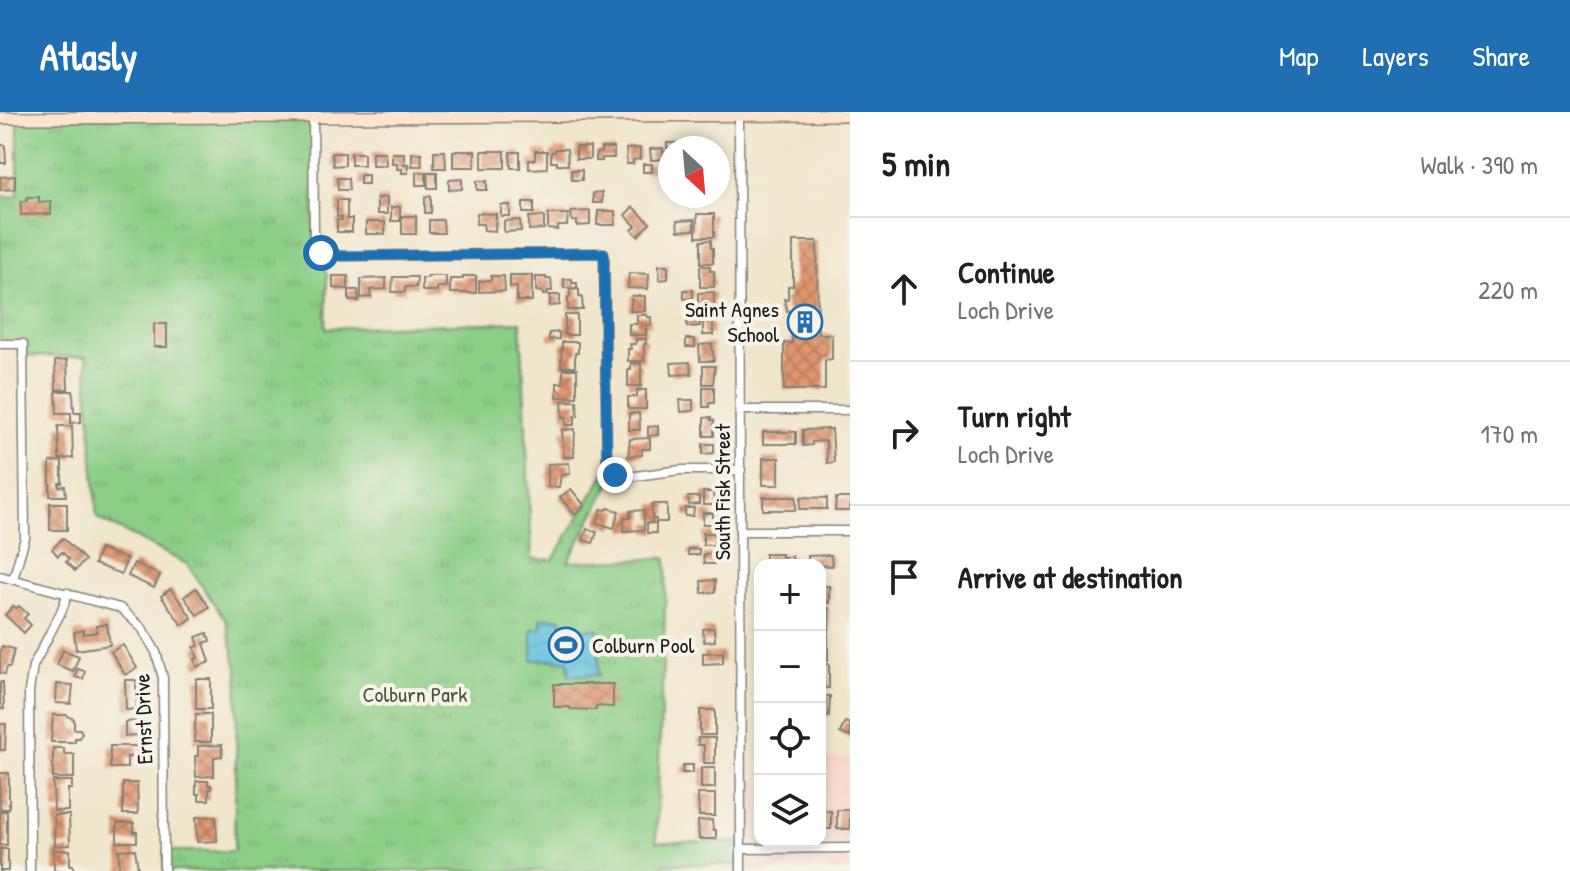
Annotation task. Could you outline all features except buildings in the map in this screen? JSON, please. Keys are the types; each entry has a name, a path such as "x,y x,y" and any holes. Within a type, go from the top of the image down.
{"street":[{"path":"0,118 286,114 313,117 850,115"},
{"name":"South Fisk Street","path":"739,114 741,871"},
{"path":"313,117 314,236 321,253 342,256 604,253 607,470 620,478 681,470 741,470"},
{"path":"0,344 23,344 25,538 13,579"},
{"path":"740,410 850,410"},
{"path":"740,531 850,531"},
{"name":"Ernst Drive","path":"0,576 120,608 142,628 156,652 163,678 164,871"},
{"path":"30,871 29,691 33,666 68,593"},
{"path":"741,849 850,848"}],"shaded area":[{"path":"826,758 850,758 850,841 826,841"},
{"path":"750,781 754,781 754,841 751,841"},
{"path":"850,848 850,871 741,871 741,849"}],"green space":[{"name":"Colburn Park","path":"313,117 314,236 327,275 326,328 521,322 532,559 553,560 607,470 615,475 568,562 667,558 656,842 741,842 741,865 664,864 664,871 164,871 164,851 234,851 238,673 226,621 187,564 97,518 86,357 23,356 22,344 0,344 0,197 18,196 18,118"}],"water":[{"name":"Colburn Pool","path":"541,618 562,618 562,629 599,629 599,675 569,675 568,660 532,660 532,629 541,629"}],"place":[{"name":"Saint Agnes School","path":"805,322"},
{"name":"Colburn Pool","path":"566,645"}],"route":[{"path":"321,253 342,256 604,253 607,470 615,475"}]}
